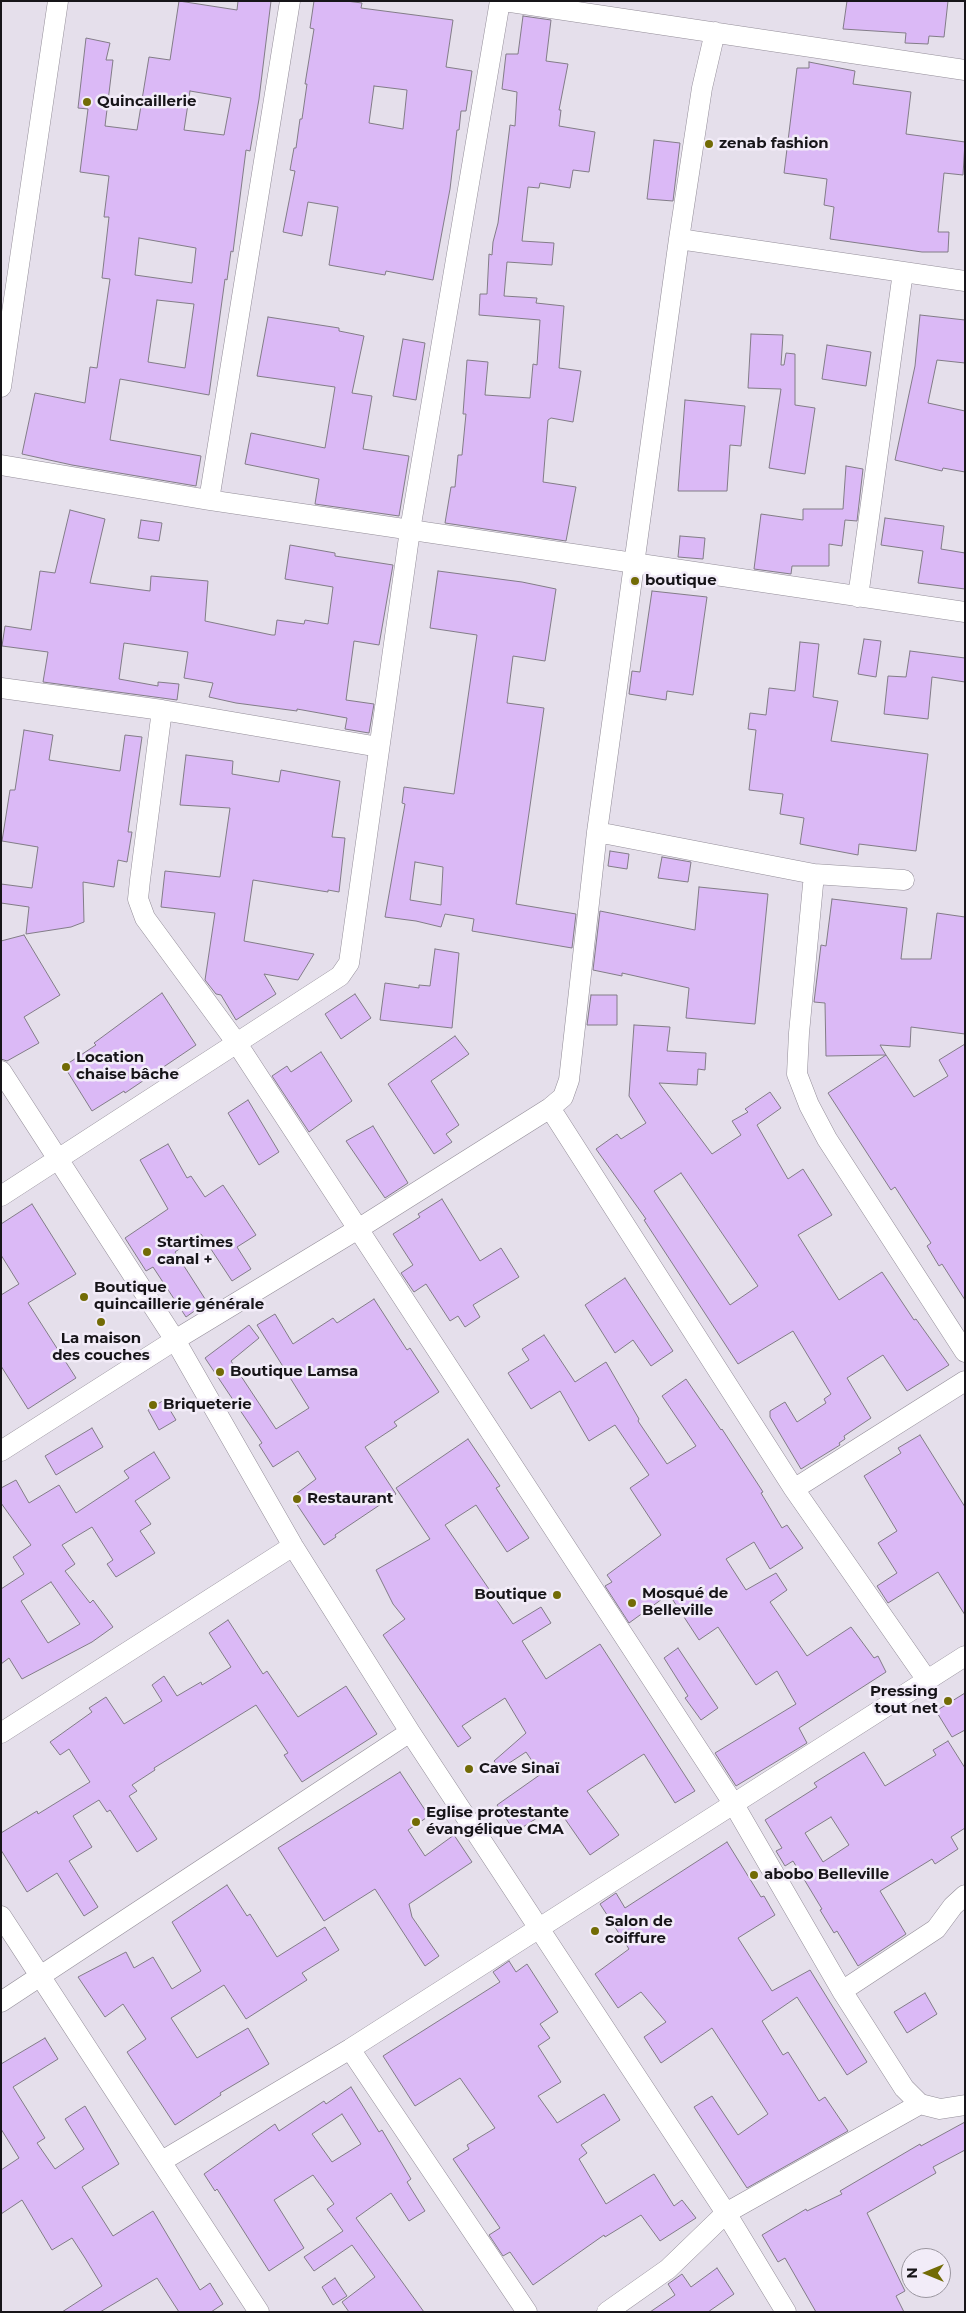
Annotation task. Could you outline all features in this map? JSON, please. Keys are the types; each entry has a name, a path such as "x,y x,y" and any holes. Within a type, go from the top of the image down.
{"street":[{"path":"1,388 58,1"},
{"path":"209,500 290,1"},
{"path":"1,1196 340,976 348,963 410,530 502,1 965,70"},
{"path":"1,1451 175,1340 358,1229 550,1108 563,1096 569,1080 598,832 633,564 679,239 702,88 715,32"},
{"path":"679,239 965,281"},
{"path":"858,597 903,272"},
{"path":"1,465 209,500 965,612"},
{"path":"1,688 162,710 380,748"},
{"path":"162,710 138,899 145,918 236,1042 733,1804 842,1991 904,2088 920,2104 940,2109 965,2105"},
{"path":"598,832 814,874 904,880"},
{"path":"814,874 799,1032 797,1074 809,1105 828,1139 965,1352"},
{"path":"1,1071 175,1340 294,1546 410,1732 726,2213 786,2312"},
{"path":"550,1108 794,1489 927,1680"},
{"path":"794,1489 965,1380"},
{"path":"1,1733 294,1546"},
{"path":"162,2161 350,2049 965,1656"},
{"path":"1,2002 410,1732"},
{"path":"842,1991 936,1929 953,1906 965,1895"},
{"path":"1,1916 259,2312"},
{"path":"350,2049 527,2312"},
{"path":"607,2312 668,2269 726,2213 920,2104"}],"building":[{"path":"179,1 237,10 238,1 271,1 259,99 250,151 246,150 233,252 231,251 227,280 225,279 209,395 120,379 110,440 201,456 196,486 72,465 22,454 35,393 85,403 90,367 97,368 110,279 102,278 109,217 104,217 109,176 80,172 88,109 78,108 86,38 110,43 106,60 113,60 105,126 137,130 149,57 170,60","holes":["190,91 231,98 224,135 184,130","139,238 196,248 192,283 135,275","157,300 194,304 185,368 148,362"]},
{"path":"314,1 362,3 361,8 453,20 446,67 472,71 466,111 461,111 459,130 457,130 450,189 433,280 386,271 385,275 329,265 338,207 308,202 302,236 283,232 295,171 290,170 294,148 296,148 300,119 302,119 307,84 305,84 314,29 310,28","holes":["374,86 407,90 403,129 369,123"]},
{"path":"847,1 948,1 944,37 929,36 928,44 905,43 906,33 843,29"},
{"path":"523,16 551,20 546,61 568,64 559,110 561,110 559,126 595,132 589,172 573,170 570,188 540,183 539,188 528,187 522,241 554,243 552,265 507,262 504,296 537,298 536,303 564,306 559,368 581,371 573,422 551,418 548,420 543,482 576,487 566,541 445,523 451,487 455,487 458,455 462,455 466,414 463,414 467,360 488,362 485,395 530,398 533,364 537,365 540,320 479,315 480,294 487,294 489,254 492,255 498,223 510,125 515,126 517,92 502,89 506,54 518,54"},
{"path":"809,62 855,71 853,84 911,92 906,134 965,142 963,175 944,173 938,232 949,232 948,252 922,252 830,239 834,207 824,205 827,179 784,173 797,68 809,68"},
{"path":"654,140 680,143 673,201 647,199"},
{"path":"920,315 965,320 965,363 937,360 928,403 965,411 965,472 943,468 942,471 895,460 915,366"},
{"path":"268,317 339,328 339,331 364,336 352,393 372,396 363,449 409,456 399,516 315,504 319,479 245,464 251,433 325,448 335,387 257,376"},
{"path":"751,334 783,335 781,365 784,365 786,353 795,354 795,405 815,408 805,474 769,468 781,389 748,388"},
{"path":"403,339 425,343 416,400 393,396"},
{"path":"827,345 871,352 866,386 822,379"},
{"path":"685,400 745,406 741,446 730,445 727,491 678,491"},
{"path":"846,466 863,469 857,521 845,520 842,546 829,544 829,566 792,566 791,574 754,569 761,514 803,520 803,509 843,509"},
{"path":"70,510 105,519 90,583 150,591 151,576 208,581 205,621 272,635 275,635 277,620 304,624 305,620 328,624 333,587 285,579 290,545 335,553 335,556 393,565 379,645 354,641 346,700 374,704 369,733 345,729 347,718 297,709 297,711 236,703 209,697 213,683 184,678 188,652 124,643 119,679 158,686 158,682 179,684 177,700 43,682 48,652 2,646 5,626 31,630 40,571 55,573"},
{"path":"885,518 944,526 941,549 965,553 965,589 918,583 923,551 881,545"},
{"path":"141,520 162,523 159,541 138,538"},
{"path":"680,536 705,538 703,559 678,557"},
{"path":"438,571 522,582 556,589 545,661 513,656 507,703 544,708 516,904 576,914 572,948 472,931 474,919 445,914 441,927 416,921 385,917 405,804 402,803 404,787 454,794 477,635 430,628","holes":["415,862 443,867 441,905 410,900"]},
{"path":"652,591 707,597 693,695 667,691 666,700 629,694 632,671 640,672"},
{"path":"864,639 881,641 876,677 858,674"},
{"path":"800,642 819,644 813,697 838,701 831,741 928,754 916,851 859,844 858,855 800,844 804,818 780,814 783,794 749,790 756,730 748,729 750,713 766,715 769,688 795,691"},
{"path":"910,651 965,658 965,682 932,677 928,719 884,714 888,676 906,677"},
{"path":"24,730 53,735 49,760 120,771 125,735 142,737 128,832 132,832 127,862 118,860 114,887 83,882 84,922 71,927 26,934 29,907 1,903 1,884 32,888 38,847 2,841 10,790 15,790"},
{"path":"186,755 233,761 232,774 279,782 281,770 340,781 332,837 345,838 339,892 328,890 328,892 253,880 244,941 314,954 298,980 264,974 276,994 236,1020 221,995 216,994 205,980 215,913 161,907 165,871 220,877 230,808 180,805"},
{"path":"610,851 629,854 627,869 608,866"},
{"path":"662,857 691,862 688,882 658,878"},
{"path":"699,887 768,894 755,1024 686,1018 689,988 622,973 622,976 593,970 600,911 695,930"},
{"path":"832,899 907,908 901,959 931,959 937,913 965,917 965,1034 911,1027 910,1047 880,1045 886,1055 826,1056 825,1003 814,1002 821,945 826,946"},
{"path":"24,935 60,995 24,1017 39,1043 7,1061 1,1059 1,941"},
{"path":"435,949 459,953 452,1028 380,1020 385,983 419,988 419,985 430,986"},
{"path":"162,993 196,1045 125,1093 124,1091 92,1111 64,1066 96,1045 94,1043"},
{"path":"355,994 371,1018 341,1039 325,1014"},
{"path":"591,995 617,995 617,1025 587,1025"},
{"path":"634,1025 670,1027 667,1051 706,1053 705,1070 698,1069 697,1085 659,1083 712,1154 741,1135 732,1121 748,1112 745,1109 770,1092 781,1108 757,1125 788,1179 803,1169 832,1215 798,1235 839,1300 882,1272 914,1320 916,1319 949,1365 907,1391 883,1355 847,1378 871,1418 844,1436 845,1439 839,1443 840,1445 801,1469 770,1417 770,1411 785,1402 797,1422 826,1403 824,1399 831,1394 793,1331 738,1364 644,1220 646,1219 596,1149 617,1134 621,1139 646,1123 629,1096","holes":["681,1173 758,1286 730,1305 654,1191"]},
{"path":"455,1036 469,1054 431,1081 459,1125 446,1134 452,1142 434,1154 388,1084"},
{"path":"965,1044 965,1300 942,1264 939,1266 927,1246 931,1243 895,1187 891,1190 828,1093 886,1055 914,1097 948,1076 939,1060"},
{"path":"321,1052 352,1101 309,1132 272,1076 287,1066 291,1072"},
{"path":"248,1100 279,1152 259,1165 228,1113"},
{"path":"373,1126 408,1183 385,1198 346,1141"},
{"path":"168,1144 187,1178 191,1176 205,1197 223,1185 256,1235 237,1247 251,1269 232,1281 201,1234 175,1252 207,1302 186,1317 153,1267 146,1271 125,1238 168,1209 140,1160"},
{"path":"442,1199 480,1261 501,1248 519,1277 473,1305 480,1317 465,1327 458,1316 450,1321 426,1284 414,1292 401,1273 413,1265 393,1234 420,1217 418,1214"},
{"path":"32,1204 76,1274 28,1303 76,1378 28,1409 1,1366 1,1295 19,1284 1,1255 1,1224"},
{"path":"625,1278 673,1351 651,1366 633,1340 615,1353 585,1305"},
{"path":"374,1299 407,1350 410,1348 439,1392 394,1422 397,1426 365,1447 396,1494 335,1535 336,1537 324,1545 292,1497 316,1479 298,1451 273,1467 259,1445 262,1443 205,1358 249,1325 259,1338 231,1361 276,1429 309,1408 257,1325 275,1314 293,1344 333,1318 337,1323"},
{"path":"544,1335 575,1382 606,1362 639,1419 638,1421 667,1464 696,1446 662,1396 686,1379 722,1429 763,1492 761,1493 782,1528 787,1525 803,1548 770,1569 754,1542 726,1559 746,1590 776,1573 787,1590 770,1602 807,1656 851,1627 874,1658 878,1656 886,1672 799,1728 807,1743 736,1786 715,1753 796,1704 777,1671 756,1685 718,1627 699,1640 669,1594 629,1623 605,1586 612,1582 607,1575 661,1535 630,1488 649,1475 615,1425 589,1441 560,1391 531,1409 508,1373 529,1360 522,1349"},
{"path":"164,1400 176,1420 159,1430 148,1410"},
{"path":"92,1428 103,1447 56,1475 45,1456"},
{"path":"920,1435 965,1507 965,1615 938,1572 888,1603 877,1586 897,1573 878,1543 897,1531 864,1476 901,1453 898,1448"},
{"path":"468,1439 500,1486 496,1488 529,1538 507,1552 476,1505 445,1525 513,1624 541,1607 551,1623 522,1641 546,1679 600,1644 695,1791 675,1803 644,1754 587,1791 619,1835 590,1855 556,1806 515,1832 497,1805 541,1774 526,1752 500,1769 494,1761 526,1733 505,1698 462,1726 471,1738 458,1747 383,1635 405,1619 393,1604 376,1570 430,1539 396,1488"},
{"path":"154,1452 170,1478 135,1501 151,1524 140,1531 155,1553 116,1577 107,1564 113,1560 92,1527 62,1545 75,1564 65,1571 90,1603 93,1600 113,1627 92,1642 22,1679 9,1658 1,1664 1,1589 24,1574 13,1557 31,1545 1,1503 1,1488 16,1480 29,1503 59,1485 76,1513 129,1478 124,1471","holes":["51,1582 80,1624 48,1643 21,1601"]},
{"path":"228,1620 263,1674 267,1671 298,1717 346,1686 377,1734 302,1782 284,1755 288,1753 256,1705 154,1768 155,1770 132,1785 137,1791 129,1796 157,1839 137,1852 110,1810 107,1812 99,1800 73,1816 92,1847 69,1861 98,1907 84,1916 57,1873 27,1892 1,1850 1,1833 37,1811 38,1814 90,1782 69,1749 60,1755 50,1742 92,1712 89,1708 106,1697 124,1724 162,1701 152,1685 164,1676 177,1696 201,1682 202,1685 231,1667 209,1633"},
{"path":"678,1648 718,1708 701,1720 685,1698 688,1696 664,1658"},
{"path":"965,1693 965,1730 952,1737 936,1711"},
{"path":"948,1741 965,1768 965,1828 951,1837 958,1849 935,1864 932,1859 880,1891 906,1934 858,1966 837,1931 834,1933 793,1861 785,1866 776,1851 782,1848 765,1820 817,1787 814,1783 864,1752 885,1786 936,1755 933,1750","holes":["831,1817 849,1845 823,1862 805,1833"]},
{"path":"400,1772 429,1816 408,1830 425,1856 454,1835 472,1862 409,1904 412,1917 439,1956 425,1966 375,1889 324,1921 278,1848"},
{"path":"727,1842 761,1897 764,1896 775,1915 738,1938 772,1991 810,1970 867,2062 847,2075 797,1997 762,2021 783,2055 788,2052 819,2101 825,2097 848,2131 747,2188 694,2107 712,2096 738,2135 768,2114 712,2028 661,2063 644,2037 666,2022 641,1992 618,2008 595,1974 629,1949 600,1904 616,1893 625,1908"},
{"path":"227,1885 247,1916 250,1914 277,1957 325,1927 339,1950 302,1973 307,1980 246,2019 224,1985 171,2018 197,2058 248,2028 269,2064 220,2093 221,2095 175,2125 127,2052 146,2039 123,2004 105,2017 78,1977 126,1952 134,1968 153,1957 172,1989 201,1971 172,1922"},
{"path":"509,1961 516,1972 527,1964 558,2012 540,2024 550,2038 538,2046 561,2082 538,2096 557,2123 604,2094 620,2120 581,2145 587,2153 579,2159 606,2204 654,2174 674,2206 682,2200 696,2218 660,2241 641,2215 605,2237 604,2235 533,2285 510,2252 503,2256 489,2235 500,2228 453,2159 469,2149 467,2145 495,2128 460,2078 415,2106 383,2056 500,1982 493,1972"},
{"path":"925,1993 937,2014 907,2033 894,2012"},
{"path":"45,2038 58,2059 13,2087 45,2138 37,2143 55,2169 84,2149 65,2119 85,2106 119,2164 82,2187 113,2236 153,2211 200,2290 210,2283 223,2304 211,2312 179,2312 157,2278 100,2312 62,2312 102,2286 85,2258 72,2238 52,2250 22,2200 1,2214 1,2170 19,2158 1,2129 1,2064"},
{"path":"351,2087 379,2132 382,2130 411,2179 407,2182 425,2211 409,2221 391,2193 356,2218 424,2312 349,2312 342,2302 375,2277 352,2245 314,2271 304,2257 343,2231 327,2209 334,2204 313,2175 274,2200 304,2248 269,2271 217,2189 215,2191 204,2174 275,2124 279,2131 324,2101 326,2104","holes":["342,2114 361,2144 332,2162 312,2134"]},
{"path":"965,2122 965,2150 933,2167 936,2173 867,2213 901,2283 901,2293 896,2296 904,2312 816,2312 785,2258 778,2262 762,2235 806,2209 807,2211 842,2194 840,2191 920,2144 921,2146"},
{"path":"717,2268 734,2294 708,2312 650,2312 675,2295 668,2284 682,2274 691,2287"},
{"path":"335,2278 347,2296 333,2305 322,2287"}],"place":[{"name":"Quincaillerie","path":"87,102"},
{"name":"zenab fashion","path":"709,144"},
{"name":"boutique","path":"635,581"},
{"name":"Location chaise bâche","path":"66,1067"},
{"name":"Startimes canal +","path":"147,1252"},
{"name":"Boutique quincaillerie générale","path":"84,1297"},
{"name":"La maison des couches","path":"101,1322"},
{"name":"Boutique Lamsa","path":"220,1372"},
{"name":"Briqueterie","path":"153,1405"},
{"name":"Restaurant","path":"297,1499"},
{"name":"Boutique","path":"557,1595"},
{"name":"Mosqué de Belleville","path":"632,1603"},
{"name":"Pressing tout net","path":"948,1701"},
{"name":"Cave Sinaï","path":"469,1769"},
{"name":"Eglise protestante évangélique CMA","path":"416,1822"},
{"name":"abobo Belleville","path":"754,1875"},
{"name":"Salon de coiffure","path":"595,1931"}]}
